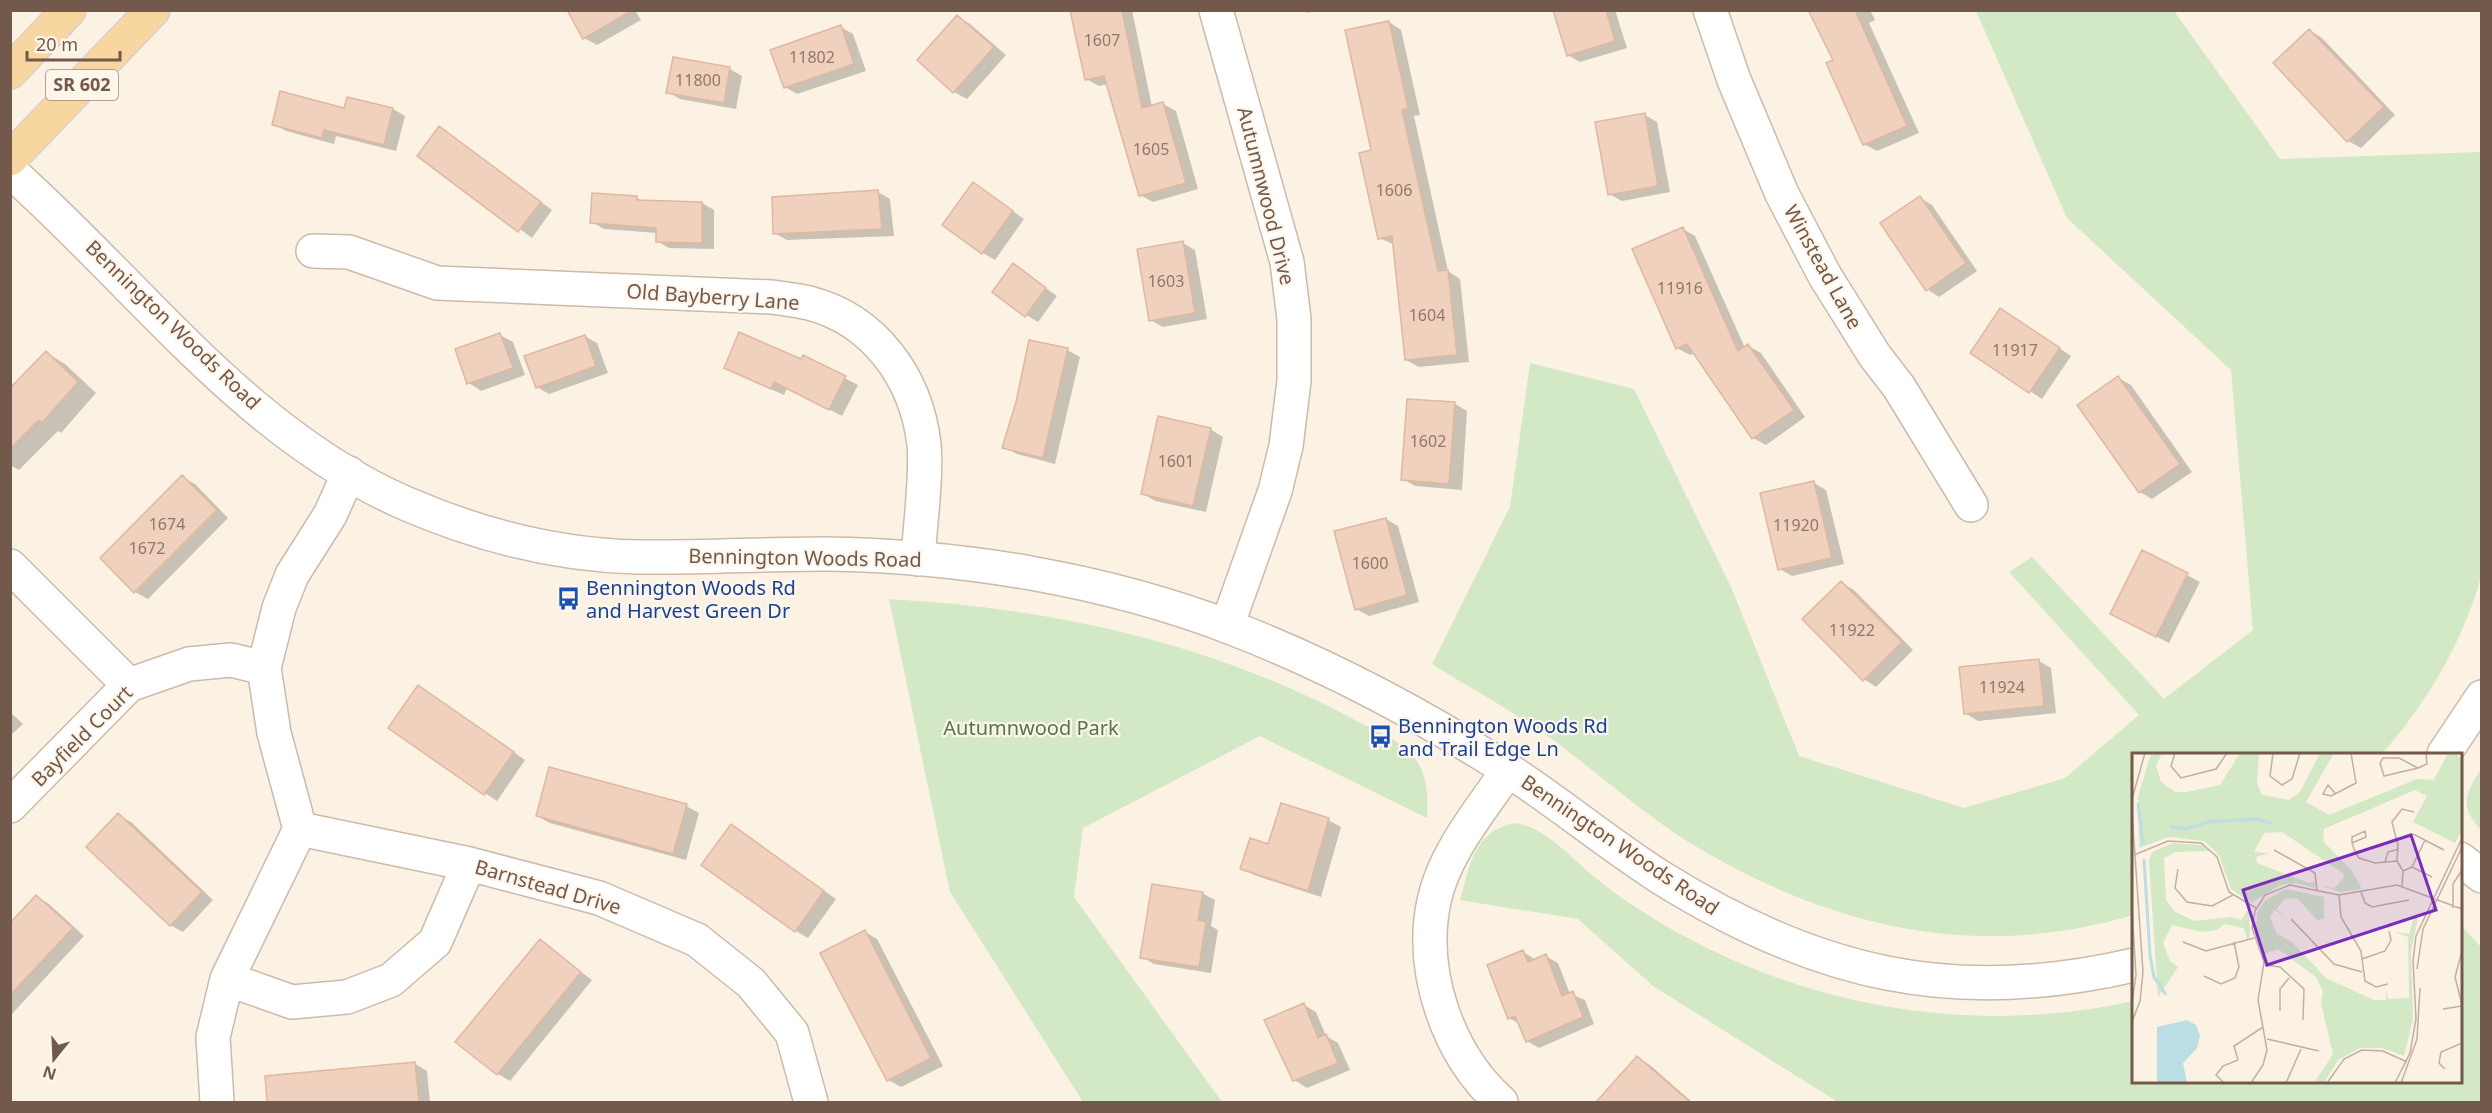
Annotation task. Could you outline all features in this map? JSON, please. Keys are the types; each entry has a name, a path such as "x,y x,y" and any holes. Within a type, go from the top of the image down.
{"main road":[{"name":"SR 602","path":"10,72 69,10"},
{"name":"SR 602","path":"10,159 153,10"}],"street":[{"name":"Autumnwood Drive","path":"1216,10 1287,262 1294,319 1294,381 1286,446 1275,491 1227,626"},
{"name":"Winstead Lane","path":"1710,10 1734,80 1778,184 1825,276 1875,356 1899,387 1971,505"},
{"name":"Bennington Woods Road","path":"10,171 63,218 225,382 297,441 348,473 402,502 475,530 556,548 630,556 829,554 918,559 1040,575 1135,597 1227,626 1321,664 1420,716 1508,770 1654,873 1725,916 1778,941 1839,963 1902,976 1965,983 2029,982 2089,975 2132,965"},
{"name":"Old Bayberry Lane","path":"313,251 349,252 437,283 772,297 809,303 844,316 867,332 892,359 905,379 918,410 924,446 918,559"},
{"path":"217,1102 213,1037 228,979 300,829 274,733 264,668 279,608 292,575 330,515 348,473"},
{"path":"10,566 129,685"},
{"name":"Bayfield Court","path":"10,807 129,685 189,664 231,660 264,668"},
{"path":"2445,753 2481,697"},
{"path":"1501,1102 1467,1061 1446,1022 1435,983 1431,940 1434,901 1451,857 1508,770"},
{"name":"Barnstead Drive","path":"300,829 470,864 599,898 697,940 751,983 792,1033 811,1102"},
{"path":"2462,862 2481,876"},
{"path":"228,979 292,1002 347,997 391,980 435,942 470,864"}],"green space":[{"path":"1976,11 2174,11 2280,159 2481,152 2481,577 2464,625 2441,671 2414,714 2383,753 2132,753 2132,915 2074,929 2017,935 1960,935 1904,928 1850,915 1796,896 1742,872 1672,831 1552,739 1432,664 1510,507 1530,363 1634,389 1731,587 1799,756 1964,808 2065,778 2139,715 2009,572 2032,557 2164,699 2253,630 2231,370 2067,218"},
{"name":"Autumnwood Park","path":"889,599 1009,611 1069,621 1186,650 1243,669 1299,692 1394,740 1419,764 1426,786 1427,818 1260,736 1083,828 1074,897 1222,1102 1083,1102 950,892"},
{"path":"2481,769 2481,830 2469,814 2467,800 2471,786"},
{"path":"1516,823 1539,831 1620,897 1700,945 1758,971 1819,991 1881,1005 1944,1014 2007,1016 2071,1012 2132,1001 2132,1083 2462,1083 2462,926 2481,947 2481,1102 1838,1102 1653,986 1578,919 1460,900 1476,851 1482,841 1502,827"}],"building":[{"path":"567,10 633,10 583,39"},
{"path":"1070,10 1122,10 1142,108 1163,102 1186,183 1139,196 1104,76 1085,80"},
{"path":"1553,10 1606,10 1615,41 1567,56"},
{"path":"1808,10 1855,10 1907,126 1863,145 1826,63 1833,60"},
{"path":"957,15 994,47 953,93 917,60"},
{"path":"1389,21 1408,108 1402,110 1438,271 1448,270 1457,355 1405,360 1392,236 1378,239 1359,153 1371,150 1345,30"},
{"path":"841,25 854,64 784,88 770,50"},
{"path":"2309,29 2384,107 2347,142 2273,63"},
{"path":"673,57 730,67 724,103 666,93"},
{"path":"280,91 344,108 347,97 393,108 384,145 324,130 322,138 272,125"},
{"path":"1645,113 1658,186 1608,195 1595,122"},
{"path":"439,126 541,202 518,232 417,156"},
{"path":"973,182 1013,211 982,254 942,225"},
{"path":"878,190 882,229 773,234 772,197"},
{"path":"592,193 637,196 637,200 702,202 702,243 656,242 656,228 590,223"},
{"path":"1920,196 1966,263 1926,291 1880,223"},
{"path":"1683,227 1738,351 1748,344 1794,410 1752,439 1687,344 1676,349 1632,249"},
{"path":"1183,241 1195,313 1149,321 1137,249"},
{"path":"1013,263 1046,288 1025,317 992,292"},
{"path":"2000,308 2060,348 2029,393 1970,353"},
{"path":"739,332 801,359 803,355 846,376 829,410 774,382 771,389 724,368"},
{"path":"500,333 513,368 467,384 455,349"},
{"path":"585,335 596,366 536,388 524,356"},
{"path":"1029,340 1068,348 1043,458 1002,448 1016,402"},
{"path":"46,351 78,382 42,423 39,420 10,449 10,388"},
{"path":"2118,376 2180,464 2139,493 2077,405"},
{"path":"1407,399 1455,402 1449,484 1401,480"},
{"path":"1158,416 1211,428 1193,506 1141,494"},
{"path":"182,475 217,510 134,593 100,558"},
{"path":"1814,481 1832,558 1778,570 1760,493"},
{"path":"1386,518 1407,595 1355,610 1334,531"},
{"path":"2142,550 2188,573 2156,637 2110,614"},
{"path":"1841,581 1902,642 1863,681 1802,619"},
{"path":"2039,659 2044,706 1964,714 1959,667"},
{"path":"418,685 514,752 484,795 388,728"},
{"path":"549,767 687,804 673,854 536,816"},
{"path":"1281,803 1329,818 1308,891 1240,869 1250,838 1268,844"},
{"path":"118,813 202,892 170,926 86,847"},
{"path":"731,824 824,891 795,932 701,865"},
{"path":"1152,884 1203,892 1198,920 1206,922 1199,967 1140,958"},
{"path":"36,895 73,928 10,995 10,923"},
{"path":"865,930 931,1058 887,1081 820,953"},
{"path":"540,939 581,972 497,1075 455,1042"},
{"path":"1523,950 1528,962 1546,954 1562,996 1573,991 1583,1017 1526,1042 1515,1016 1508,1019 1487,965"},
{"path":"1304,1003 1318,1038 1326,1034 1338,1063 1293,1081 1264,1020"},
{"path":"1637,1056 1690,1102 1596,1102"},
{"path":"415,1062 419,1102 267,1102 265,1076"}],"place":[{"name":"Bennington Woods Rd and Harvest Green Dr","path":"568,599"},
{"name":"Bennington Woods Rd and Trail Edge Ln","path":"1380,737"}]}
